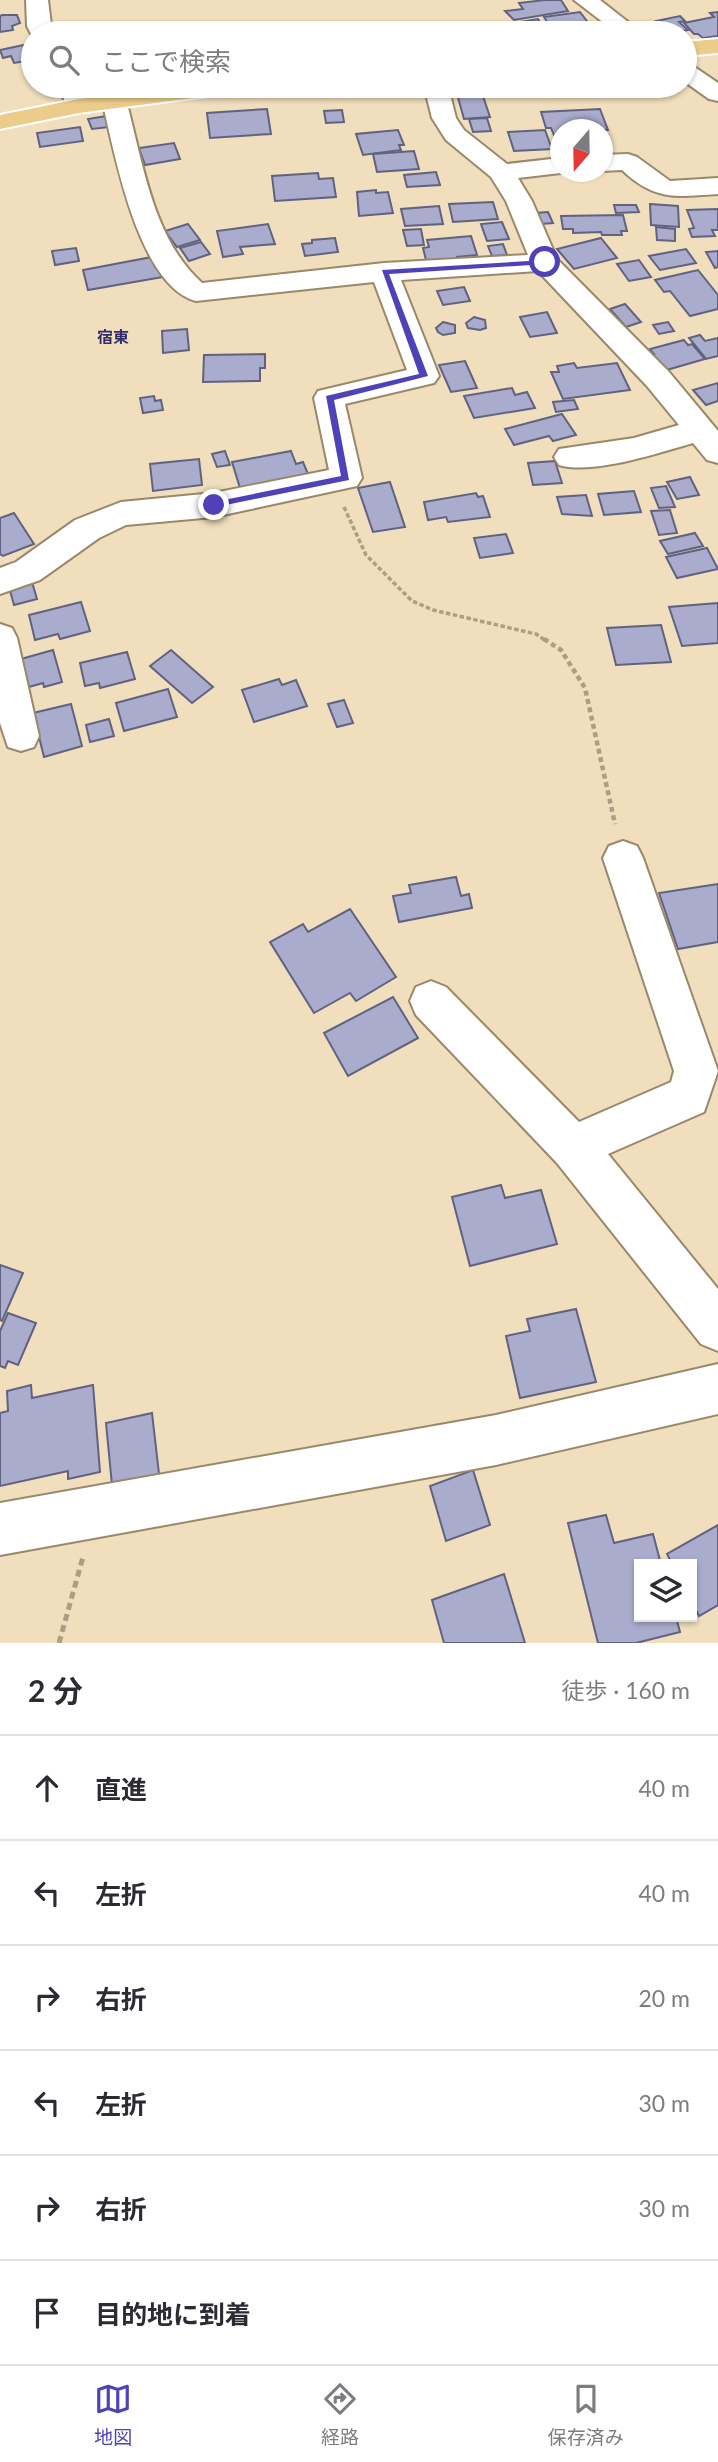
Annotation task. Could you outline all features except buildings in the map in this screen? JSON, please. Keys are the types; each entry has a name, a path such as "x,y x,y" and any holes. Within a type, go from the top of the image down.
{"main road":[{"path":"697,48 718,46"},
{"path":"0,122 68,98"},
{"path":"94,98 131,98"}],"street":[{"path":"37,0 37,21"},
{"path":"585,0 614,21"},
{"path":"697,79 718,94"},
{"path":"439,98 444,118 455,135 501,172 519,201 545,262 657,379 709,441"},
{"path":"114,100 150,225 163,254 188,287 197,292 384,272 545,262"},
{"path":"613,163 628,162 650,184 667,190 718,186"},
{"path":"501,172 550,167"},
{"path":"0,581 28,571 87,529 121,514 214,505 346,478 329,398 424,376 384,272"},
{"path":"570,457 709,441"},
{"path":"0,638 21,736"},
{"path":"573,1147 688,1097 696,1071 623,858"},
{"path":"431,1001 573,1147 718,1327"},
{"path":"0,1529 496,1440 718,1389"}],"path":[{"path":"332,481 366,555 412,601 433,610 536,634 561,650 584,688 623,858"},
{"path":"59,1643 95,1512"}],"district":[{"name":"宿東","path":"113,337"}],"route":[{"path":"214,505 346,478 329,398 424,376 384,272 545,262"}]}
